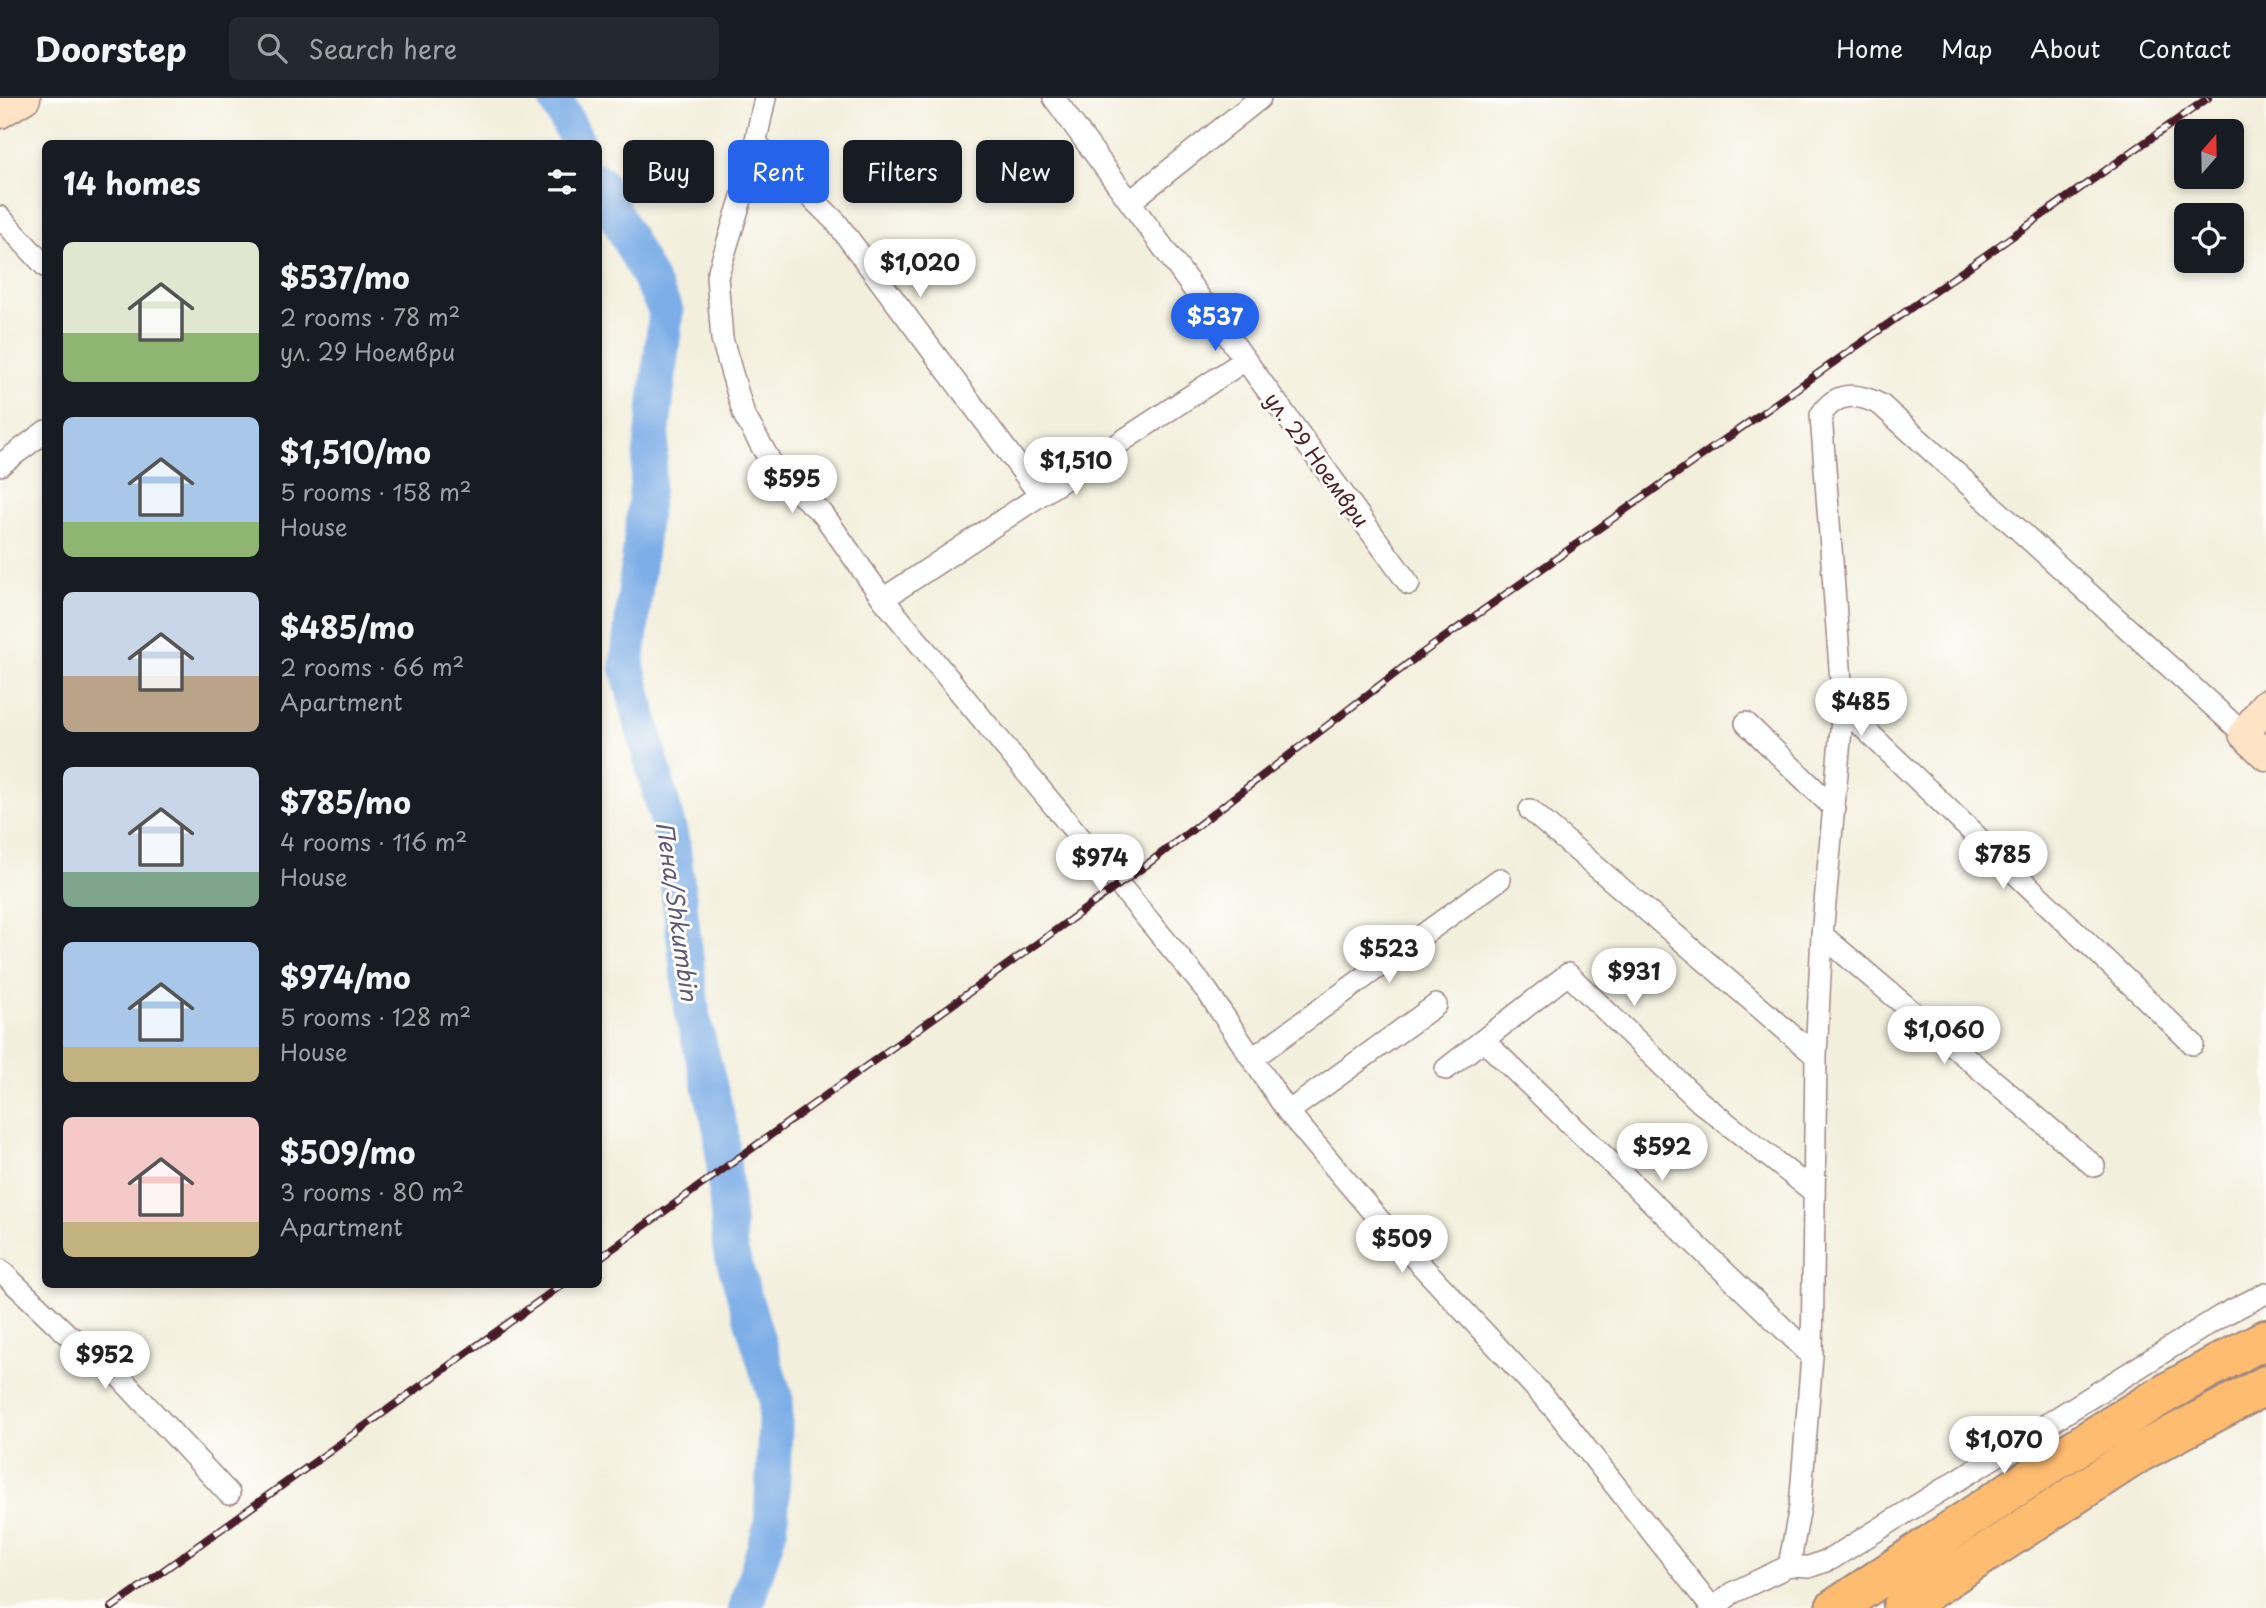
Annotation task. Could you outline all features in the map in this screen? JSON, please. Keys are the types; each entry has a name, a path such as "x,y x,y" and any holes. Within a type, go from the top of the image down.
{"highway":[{"path":"1835,1608 2074,1451 2177,1387 2266,1339"},
{"path":"1902,1608 2139,1453 2266,1385"}],"main road":[{"path":"0,113 25,98"},
{"path":"2266,704 2244,734 2266,755"}],"street":[{"path":"755,140 765,98"},
{"name":"ул. 29 Ноември","path":"1054,98 1409,583"},
{"path":"1131,201 1260,98"},
{"path":"740,203 717,278 722,340 744,415 778,475 822,514 883,598 1207,991 1288,1112 1381,1223 1555,1409 1713,1608 1731,1593 1788,1566 1809,1567 1831,1559 2210,1323 2266,1293"},
{"path":"817,203 836,222 1040,495"},
{"path":"0,217 42,263"},
{"path":"883,598 1245,360"},
{"path":"1788,1566 1800,1507 1812,1356 1816,1056 1822,935 1843,708 1821,415 1828,404 1838,398 1855,395 1881,405 2244,734"},
{"path":"0,465 42,434"},
{"path":"1843,708 2193,1044"},
{"path":"1746,723 1835,809"},
{"path":"1530,810 1816,1056"},
{"path":"1253,1058 1500,879"},
{"path":"1822,935 2094,1166"},
{"path":"1446,1069 1568,974 1700,1102 1814,1192"},
{"path":"1288,1112 1436,1005"},
{"path":"1483,1040 1812,1356"},
{"path":"0,1270 67,1334 106,1362 229,1494"}],"waterway":[{"name":"Пена/Shkumbin","path":"555,98 577,140"},
{"name":"Пена/Shkumbin","path":"602,189 666,311 627,666 673,845 693,1018 721,1131 730,1249 776,1400 771,1526 745,1608"}],"railway":[{"path":"602,1256 1145,866 1414,659 2208,98"},
{"path":"111,1608 557,1288"}]}
